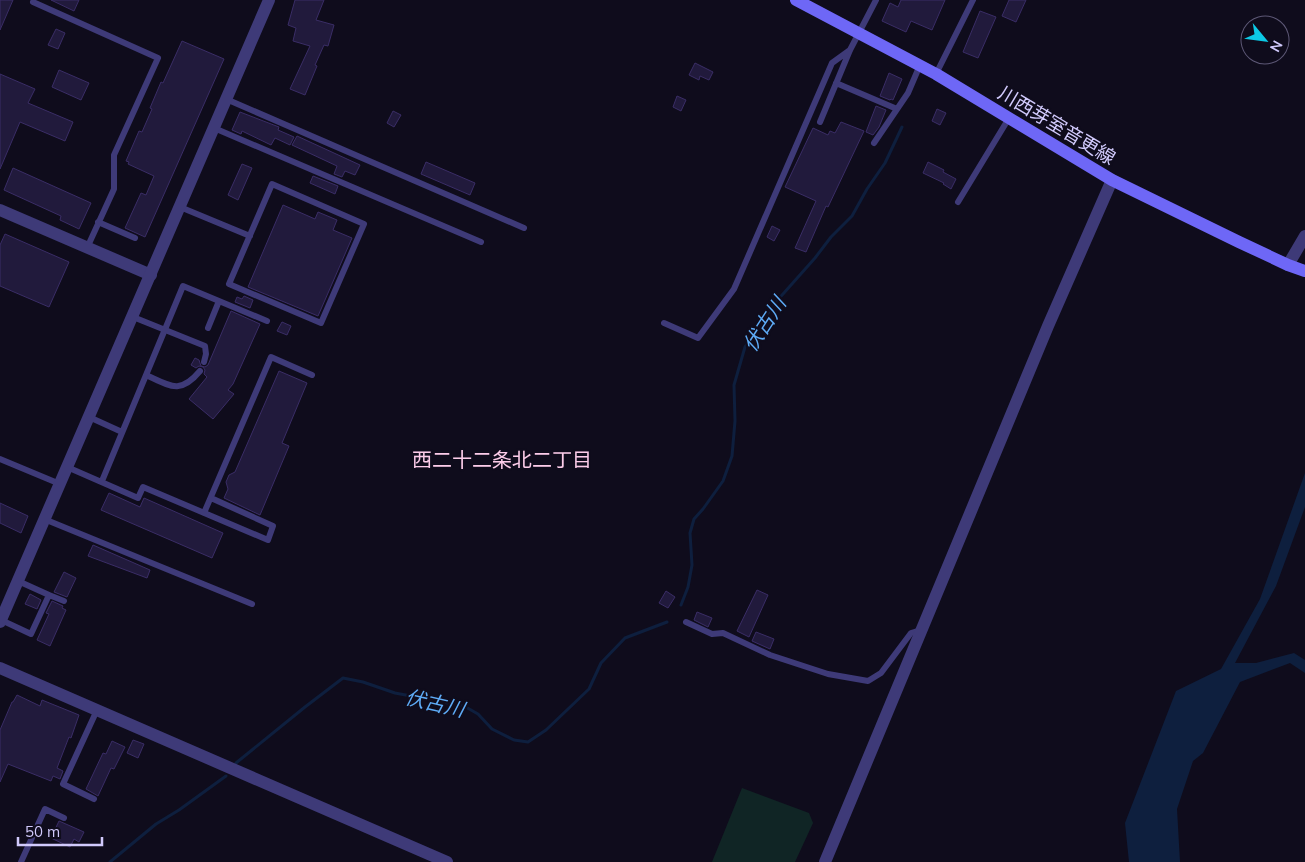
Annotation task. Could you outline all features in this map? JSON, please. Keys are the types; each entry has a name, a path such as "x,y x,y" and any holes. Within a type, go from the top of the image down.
{"main road":[{"name":"川西芽室音更線","path":"796,0 936,74 1112,180 1288,265 1305,271"}],"street":[{"path":"0,621 4,602 18,581 269,0"},
{"path":"825,862 1048,326 1112,180"},
{"path":"0,210 151,275"},
{"path":"1288,265 1305,236"},
{"path":"0,668 447,862"}],"lane":[{"path":"820,122 850,50 876,0"},
{"path":"936,74 973,0"},
{"path":"33,2 158,58 114,156 114,189 87,248"},
{"path":"664,323 698,338 734,289 832,63 850,50"},
{"path":"874,143 908,93 920,65"},
{"path":"836,83 897,109"},
{"path":"226,99 524,228"},
{"path":"958,202 1009,118"},
{"path":"214,128 481,242"},
{"path":"272,184 364,224 320,323 229,284 250,236 272,184"},
{"path":"180,207 250,236"},
{"path":"98,222 135,238"},
{"path":"102,482 183,286 267,321"},
{"path":"208,328 219,301"},
{"path":"133,317 205,346 204,362"},
{"path":"204,513 271,357 312,375"},
{"path":"146,375 168,385 180,387 192,380 200,371"},
{"path":"89,417 122,432"},
{"path":"0,459 60,484"},
{"path":"67,467 138,498 143,487 268,540 273,526 211,498"},
{"path":"44,520 252,604"},
{"path":"18,581 64,601"},
{"path":"0,621 31,634 49,595"},
{"path":"686,622 712,634 723,633 770,655 828,674 868,681 881,673 911,633 923,630"},
{"path":"94,799 63,784 97,710"},
{"path":"21,862 45,810 64,818"}],"green space":[{"path":"742,788 809,813 813,823 795,862 712,862"}],"water":[{"path":"1305,473 1305,507 1276,586 1235,663 1256,663 1294,653 1305,660 1305,673 1290,663 1240,682 1203,753 1193,761 1177,809 1180,862 1129,862 1125,823 1176,691 1221,669 1260,599"}],"building":[{"path":"0,0 13,0 0,30"},
{"path":"51,0 79,0 74,11"},
{"path":"295,0 324,0 316,20 334,25 328,46 324,45 305,95 290,89 310,46 293,41 296,28 288,25"},
{"path":"901,0 945,0 932,30 911,21 906,32 882,21 890,3 898,7"},
{"path":"1009,0 1026,0 1016,22 1002,16"},
{"path":"980,11 996,17 978,58 963,52"},
{"path":"56,29 65,33 58,49 48,45"},
{"path":"182,41 224,59 145,237 125,228 141,193 146,195 154,176 128,164 129,162 126,161 139,131 142,132 161,82 163,83"},
{"path":"695,63 713,72 709,80 700,76 699,80 689,75"},
{"path":"59,70 89,83 81,100 52,87"},
{"path":"889,73 902,79 893,100 880,96"},
{"path":"0,74 35,89 28,103 73,122 65,141 20,122 0,169"},
{"path":"677,96 686,100 681,111 673,107"},
{"path":"876,106 886,110 879,127 873,135 866,132"},
{"path":"937,109 946,113 940,125 932,121"},
{"path":"393,111 401,115 394,127 387,123"},
{"path":"240,112 279,127 278,130 294,137 290,145 275,138 271,145 242,131 241,134 232,130"},
{"path":"841,122 864,131 828,207 826,206 806,252 795,248 816,201 785,187 813,128 828,135 830,131 835,133"},
{"path":"297,136 360,165 355,175 345,171 342,177 334,174 337,166 292,145"},
{"path":"426,162 475,183 470,195 421,174"},
{"path":"928,162 956,179 951,189 944,183 923,173"},
{"path":"242,164 252,168 238,200 228,195"},
{"path":"13,168 91,203 79,229 60,220 61,216 4,190"},
{"path":"313,176 338,186 335,194 310,183"},
{"path":"283,205 315,219 318,212 337,220 333,230 352,238 318,316 248,287"},
{"path":"772,226 780,230 774,241 767,237"},
{"path":"5,234 69,262 49,307 0,286 0,245"},
{"path":"244,296 253,300 250,308 235,302 237,297 242,299"},
{"path":"231,311 260,324 233,384 228,390 234,394 213,419 189,399 207,377 204,374 205,370 203,367 199,366 196,368 191,365 195,358 199,360 201,366 205,367 208,365"},
{"path":"282,322 291,326 287,335 277,331"},
{"path":"279,371 307,383 282,443 289,446 260,515 224,498 228,489 226,482 229,475 235,472"},
{"path":"109,493 140,507 144,498 223,533 212,558 101,510"},
{"path":"0,503 28,516 21,533 0,523"},
{"path":"93,545 150,570 147,578 88,556"},
{"path":"64,572 76,578 67,597 54,592"},
{"path":"757,590 768,595 749,637 737,631"},
{"path":"666,591 675,597 668,608 659,603"},
{"path":"30,594 41,600 37,609 25,604"},
{"path":"52,601 63,606 62,608 66,610 50,646 37,640 49,614 46,613"},
{"path":"697,612 712,618 708,627 694,620"},
{"path":"756,632 774,639 770,649 752,641"},
{"path":"17,695 40,706 42,700 79,715 57,768 63,771 60,779 53,776 51,781 8,764 0,782 0,730"},
{"path":"133,740 144,744 138,758 127,753"},
{"path":"112,741 125,747 114,769 111,768 98,796 86,789 103,753 106,754"},
{"path":"59,821 84,832 79,842 74,839 70,847 51,838"}],"waterway":[{"name":"伏古川","path":"681,605 688,587 692,565 690,533 694,519 723,481 732,456 735,421 734,385 745,347 775,303 831,237 852,216 867,189 885,163 902,127"},
{"name":"伏古川","path":"236,763 343,678 363,682 395,693 464,706 478,714 492,729 514,740 528,742 546,730 589,689 601,663 625,638 667,622"},
{"name":"伏古川","path":"110,862 156,824 226,776"}],"district":[{"name":"西二十二条北二丁目","path":"502,459"}]}
